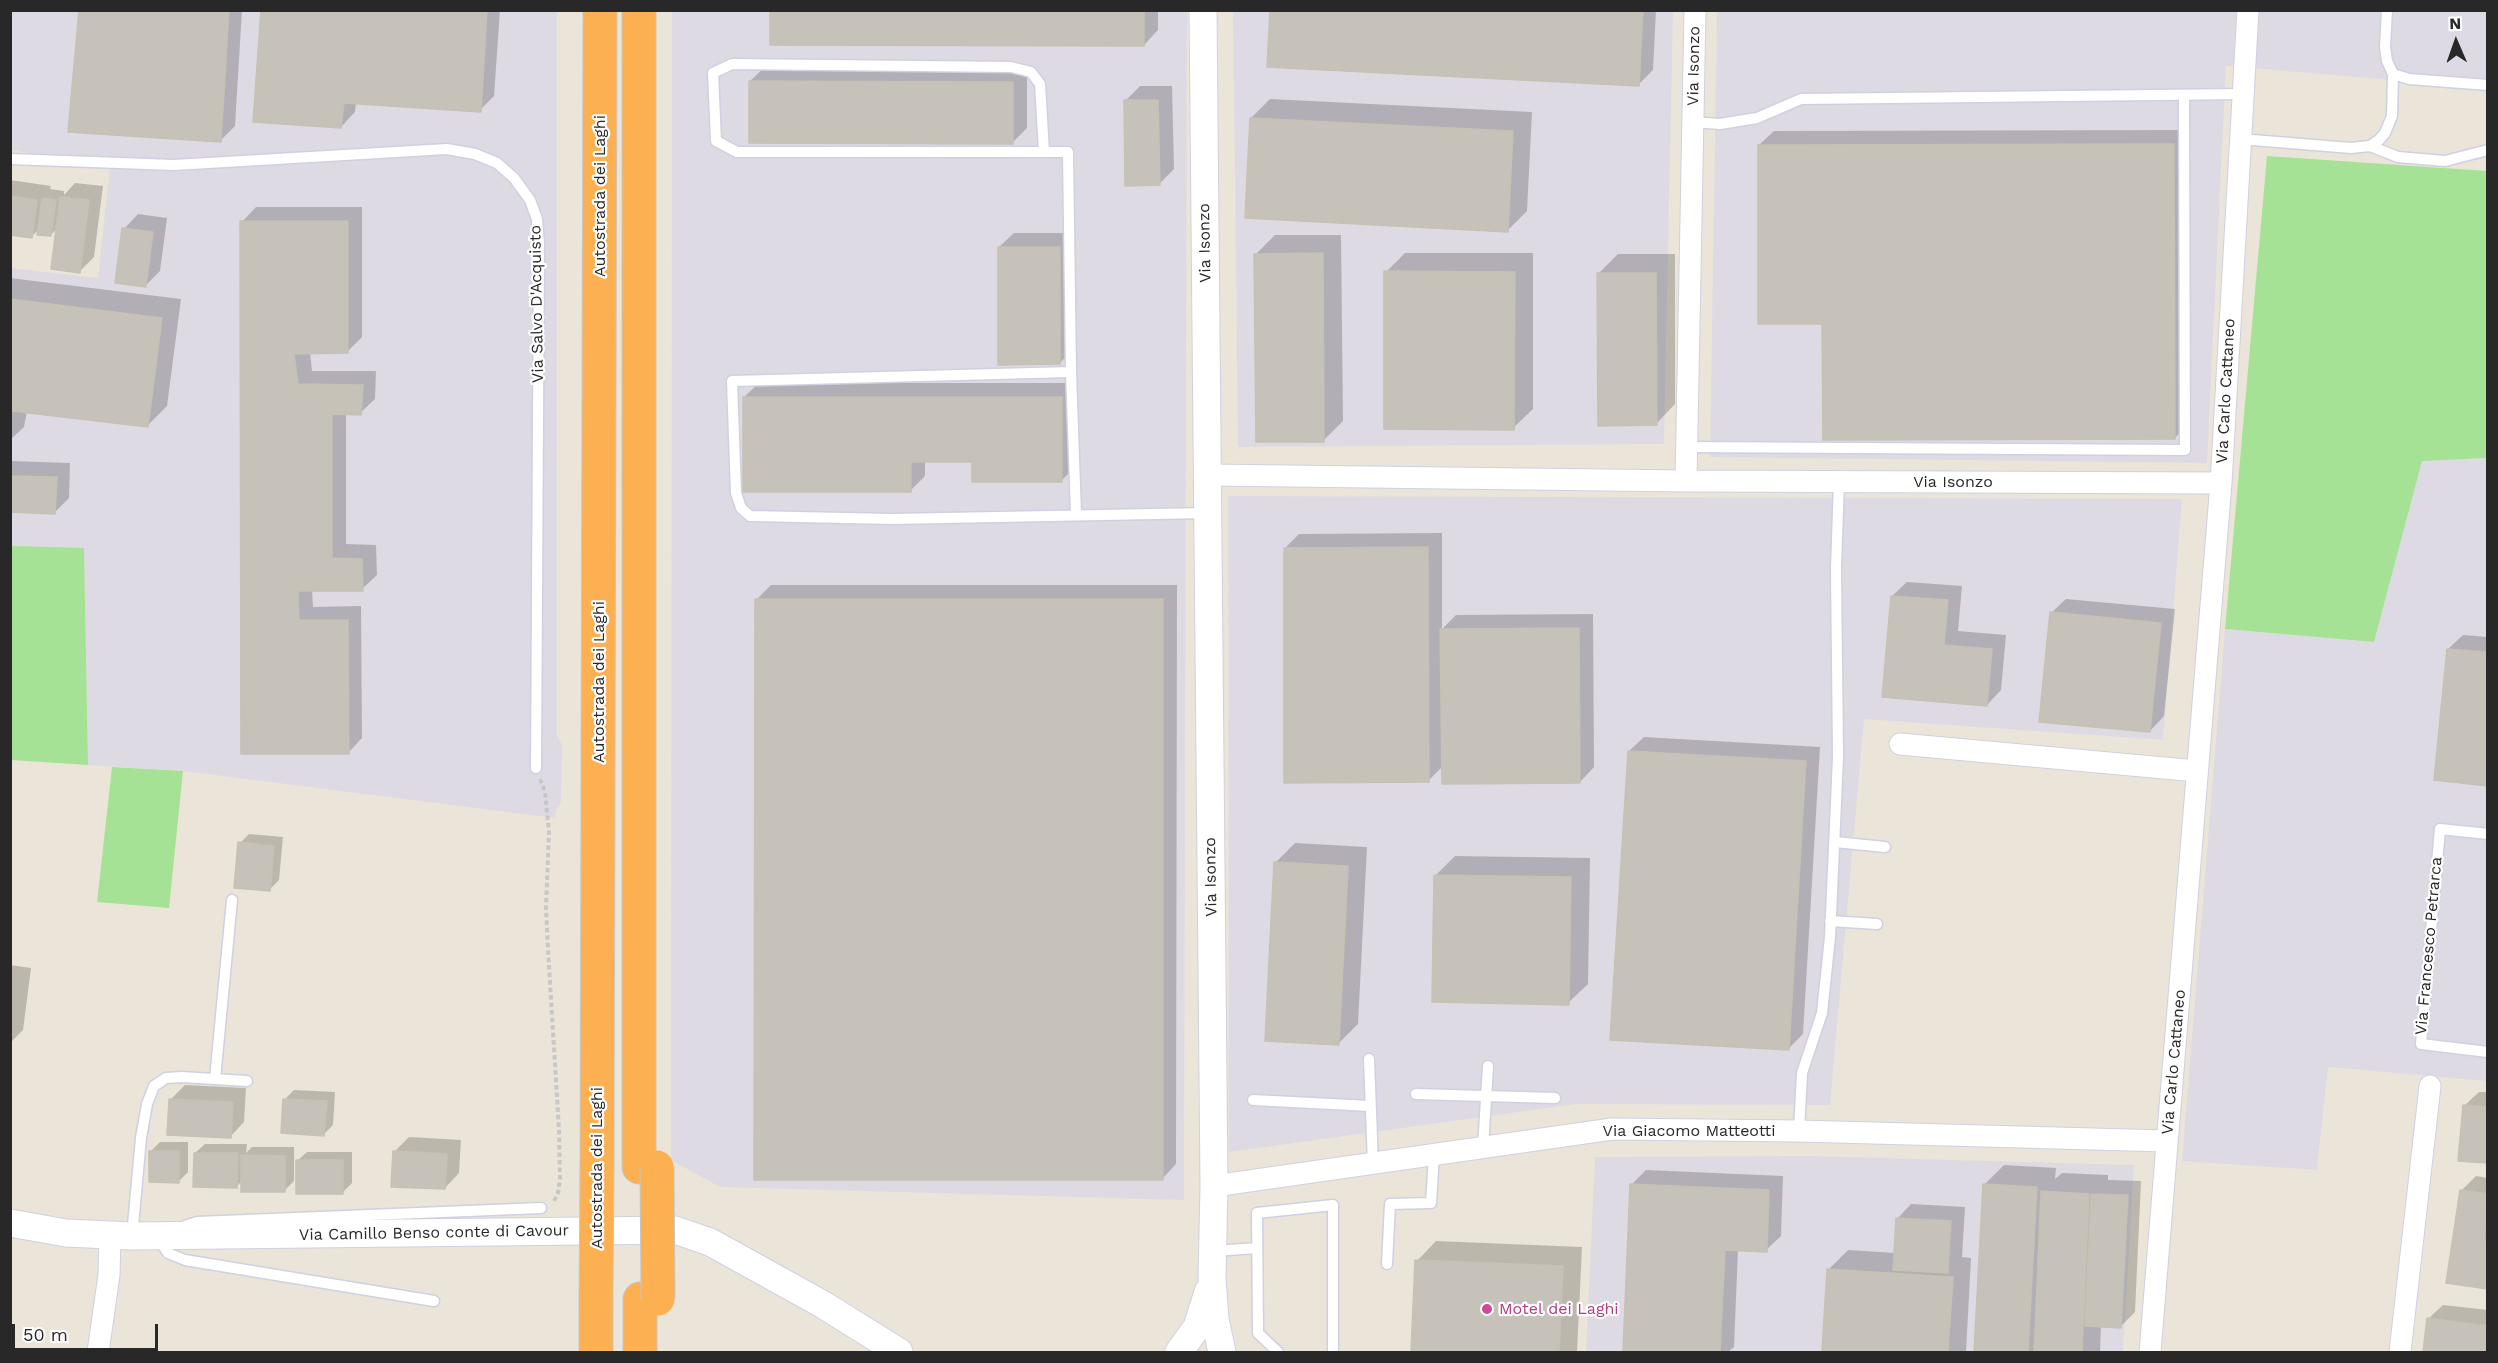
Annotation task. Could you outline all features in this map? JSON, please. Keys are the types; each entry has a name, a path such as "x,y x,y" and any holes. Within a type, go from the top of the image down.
{"highway":[{"name":"Autostrada dei Laghi","path":"596,1353 600,10"},
{"path":"639,10 639,675 649,1299 640,1353"},
{"path":"649,1299 659,1353"}],"street":[{"name":"Via Isonzo","path":"1203,10 1214,1186 1212,1279 1215,1318 1222,1353"},
{"name":"Via Isonzo","path":"1686,481 1695,10"},
{"name":"Via Carlo Cattaneo","path":"2150,1353 2221,483 2248,10"},
{"name":"Via Isonzo","path":"1208,475 1686,481 2221,483"},
{"path":"1900,744 2197,771"},
{"path":"2400,1353 2430,1086"},
{"name":"Via Giacomo Matteotti","path":"1214,1186 1612,1129 1799,1131 2167,1141"},
{"name":"Via Camillo Benso conte di Cavour","path":"10,1223 66,1233 143,1236 675,1230 710,1242 741,1258 822,1304 899,1353"},
{"path":"98,1353 109,1275 143,1236"},
{"name":"Via Isonzo","path":"1179,1353 1197,1327 1212,1279"}],"lane":[{"path":"2370,146 2385,133 2391,116 2393,74 2385,56 2387,10"},
{"path":"1044,152 1040,84 1031,72 1011,67 732,64 713,73 716,141 736,152 1044,152 1068,152 1071,372 1076,514"},
{"path":"2393,74 2409,79 2487,85"},
{"path":"1686,447 2185,450 2184,94"},
{"path":"1693,122 1720,124 1757,118 1801,99 2242,94"},
{"path":"2240,139 2351,148 2370,146 2404,158 2445,161 2487,150"},
{"name":"Via Salvo D'Acquisto","path":"10,159 174,165 447,149 475,154 497,163 514,178 534,209 539,245 536,768"},
{"path":"1071,372 732,381 736,493 741,508 750,516 892,519 1208,513"},
{"path":"1799,1131 1802,1073 1822,1013 1835,842 1838,757 1836,568 1839,481"},
{"name":"Via Francesco Petrarca","path":"2487,834 2440,829 2421,1044 2487,1052"},
{"path":"1835,842 1885,847"},
{"path":"215,1079 232,900"},
{"path":"1830,921 1877,924"},
{"path":"1369,1059 1373,1164"},
{"path":"1483,1148 1488,1066"},
{"path":"143,1236 141,1138 147,1104 154,1086 166,1078 182,1077 248,1081"},
{"path":"1416,1094 1555,1098"},
{"path":"1254,1100 1370,1106"},
{"path":"1387,1264 1390,1204 1431,1203 1434,1155"},
{"path":"1278,1353 1258,1333 1257,1213 1333,1205 1333,1353"},
{"path":"143,1236 197,1222 541,1208"},
{"path":"143,1236 168,1253 185,1260 434,1301"},
{"path":"1214,1251 1257,1248"}],"path":[{"path":"536,768 545,792 549,831 547,928 557,1074 560,1179 558,1193 553,1203 541,1208"}],"shaded area":[{"path":"11,11 557,11 557,735 562,745 561,802 556,810 555,818 183,771 88,765 84,549 11,546 11,268 98,278 110,167 11,150"},
{"path":"672,11 1187,11 1184,1200 720,1187 671,1160"},
{"path":"1233,11 1673,11 1664,444 1238,447"},
{"path":"1717,11 2487,11 2487,88 2226,66 2207,463 1710,457"},
{"path":"2487,458 2487,1081 2328,1067 2317,1170 2182,1161 2225,629 2374,642 2422,460"},
{"path":"1228,496 2182,499 2163,740 1864,719 1830,1105 1576,1104 1229,1152"},
{"path":"1809,1156 2134,1165 2123,1352 1586,1352 1595,1157"}],"green space":[{"path":"2267,156 2487,171 2487,458 2422,461 2374,642 2225,629"},
{"path":"11,546 84,548 88,765 11,760"},
{"path":"112,767 183,771 169,908 97,902"}],"building":[{"path":"79,10 229,10 221,142 68,132"},
{"path":"261,10 487,10 481,112 344,103 341,128 253,122"},
{"path":"770,10 1144,10 1144,46 770,45"},
{"path":"1270,10 1643,10 1639,86 1267,67"},
{"path":"749,81 1013,82 1013,144 749,143"},
{"path":"1124,100 1158,100 1160,185 1125,186"},
{"path":"1250,118 1513,131 1508,232 1245,218"},
{"path":"2174,144 2175,439 1823,440 1822,324 1758,324 1758,145"},
{"path":"10,196 37,200 32,238 10,235"},
{"path":"60,197 89,200 80,273 51,269"},
{"path":"42,198 56,200 51,236 37,235"},
{"path":"240,221 348,221 348,353 294,354 298,384 363,385 361,415 332,414 332,558 362,559 363,591 298,591 299,620 348,620 349,754 241,754"},
{"path":"122,228 153,232 146,287 115,283"},
{"path":"998,247 1060,247 1060,364 998,365"},
{"path":"1323,253 1324,442 1256,442 1254,254"},
{"path":"1384,271 1515,272 1514,430 1384,429"},
{"path":"1597,273 1656,273 1657,425 1598,426"},
{"path":"10,299 162,318 148,427 12,411 10,417"},
{"path":"743,397 1062,397 1062,482 972,482 972,462 911,462 911,492 743,492"},
{"path":"10,476 57,477 55,514 10,512"},
{"path":"1428,547 1429,782 1284,783 1284,548"},
{"path":"1891,596 1948,600 1944,645 1992,649 1987,706 1882,697"},
{"path":"755,599 1163,599 1163,1180 754,1180"},
{"path":"2050,612 2161,623 2150,732 2039,722"},
{"path":"1579,628 1580,783 1442,784 1440,629"},
{"path":"2447,649 2488,652 2488,786 2434,780"},
{"path":"1628,751 1806,761 1789,1050 1610,1040"},
{"path":"238,842 274,846 270,891 234,888"},
{"path":"1274,862 1348,866 1339,1045 1265,1041"},
{"path":"1434,875 1571,877 1569,1005 1432,1002"},
{"path":"169,1099 233,1102 231,1138 167,1135"},
{"path":"283,1099 327,1101 324,1136 281,1133"},
{"path":"2463,1105 2488,1107 2488,1163 2458,1161"},
{"path":"149,1151 179,1151 179,1183 149,1182"},
{"path":"393,1151 447,1154 445,1189 391,1187"},
{"path":"194,1153 238,1153 237,1188 193,1187"},
{"path":"241,1155 285,1156 285,1192 241,1192"},
{"path":"296,1160 343,1160 343,1194 296,1194"},
{"path":"1630,1184 1769,1190 1767,1252 1725,1250 1720,1352 1623,1352"},
{"path":"1983,1184 2037,1187 2028,1352 1974,1352"},
{"path":"2460,1190 2488,1194 2484,1240 2488,1240 2488,1289 2446,1283"},
{"path":"2041,1191 2089,1194 2082,1352 2034,1352"},
{"path":"2091,1194 2128,1195 2121,1328 2085,1326"},
{"path":"1896,1218 1951,1221 1948,1273 1893,1270"},
{"name":"Motel dei Laghi","path":"1415,1260 1563,1266 1559,1352 1411,1352"},
{"path":"1827,1269 1953,1277 1948,1352 1822,1352"},
{"path":"2427,1318 2488,1326 2488,1352 2423,1352"}],"place":[{"name":"Motel dei Laghi","path":"1487,1309"}]}
